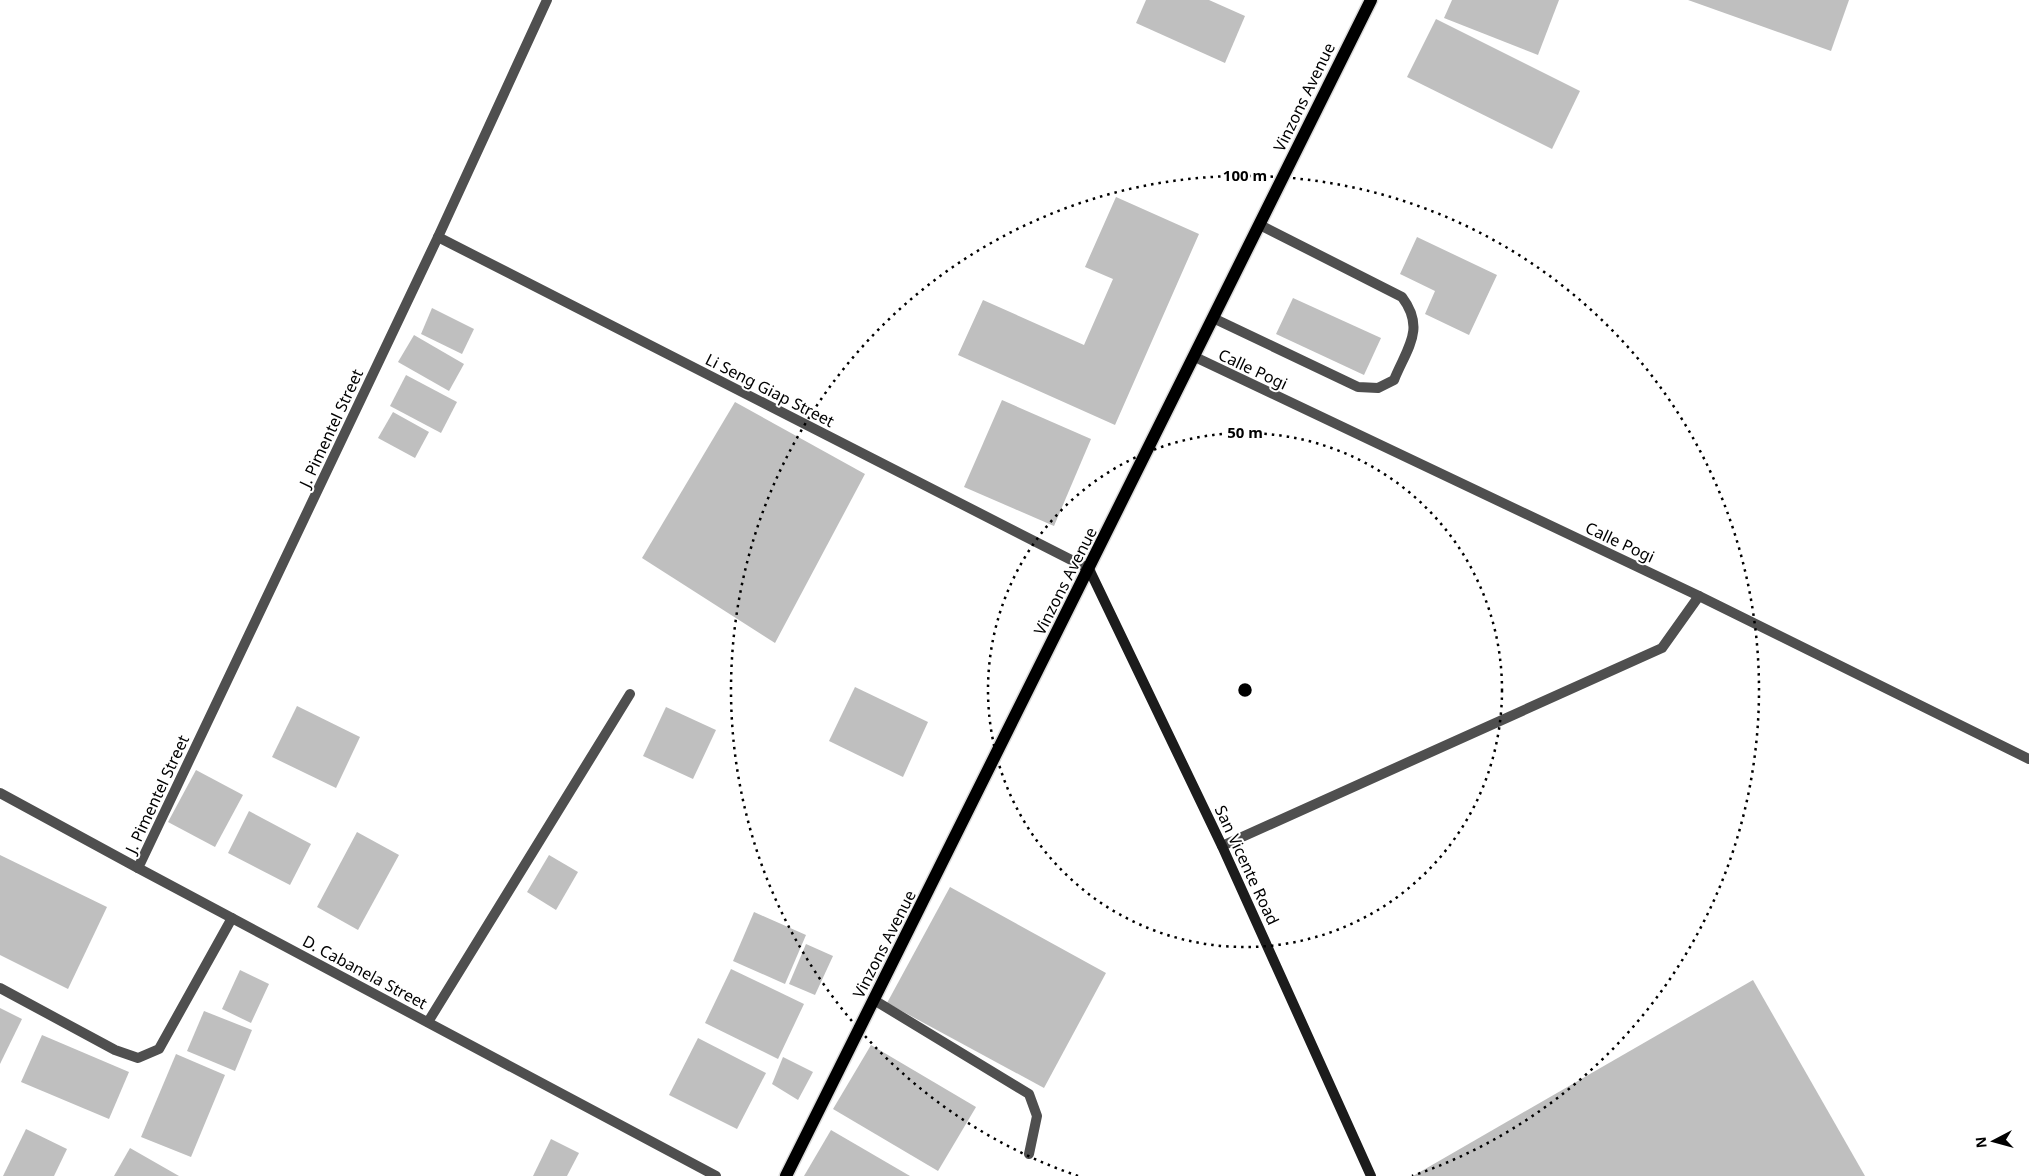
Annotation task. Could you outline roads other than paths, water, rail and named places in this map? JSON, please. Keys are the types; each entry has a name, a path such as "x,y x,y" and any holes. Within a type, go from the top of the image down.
{"main road":[{"name":"Vinzons Avenue","path":"786,1176 1371,0"},
{"name":"San Vicente Road","path":"1089,569 1222,846 1370,1176"}],"street":[{"name":"J. Pimentel Street","path":"138,868 438,238 547,0"},
{"path":"1213,318 1358,386 1378,388 1394,380 1416,327 1412,310 1402,297 1260,225"},
{"name":"Li Seng Giap Street","path":"438,238 1089,569"},
{"name":"Calle Pogi","path":"1194,357 1699,596 2029,759"},
{"path":"1222,846 1662,648 1699,596"},
{"path":"428,1022 630,694"},
{"name":"D. Cabanela Street","path":"0,793 716,1176"},
{"path":"0,988 115,1050 138,1058 159,1049 232,918"},
{"path":"874,1000 1029,1094 1037,1116 1029,1154"}]}
